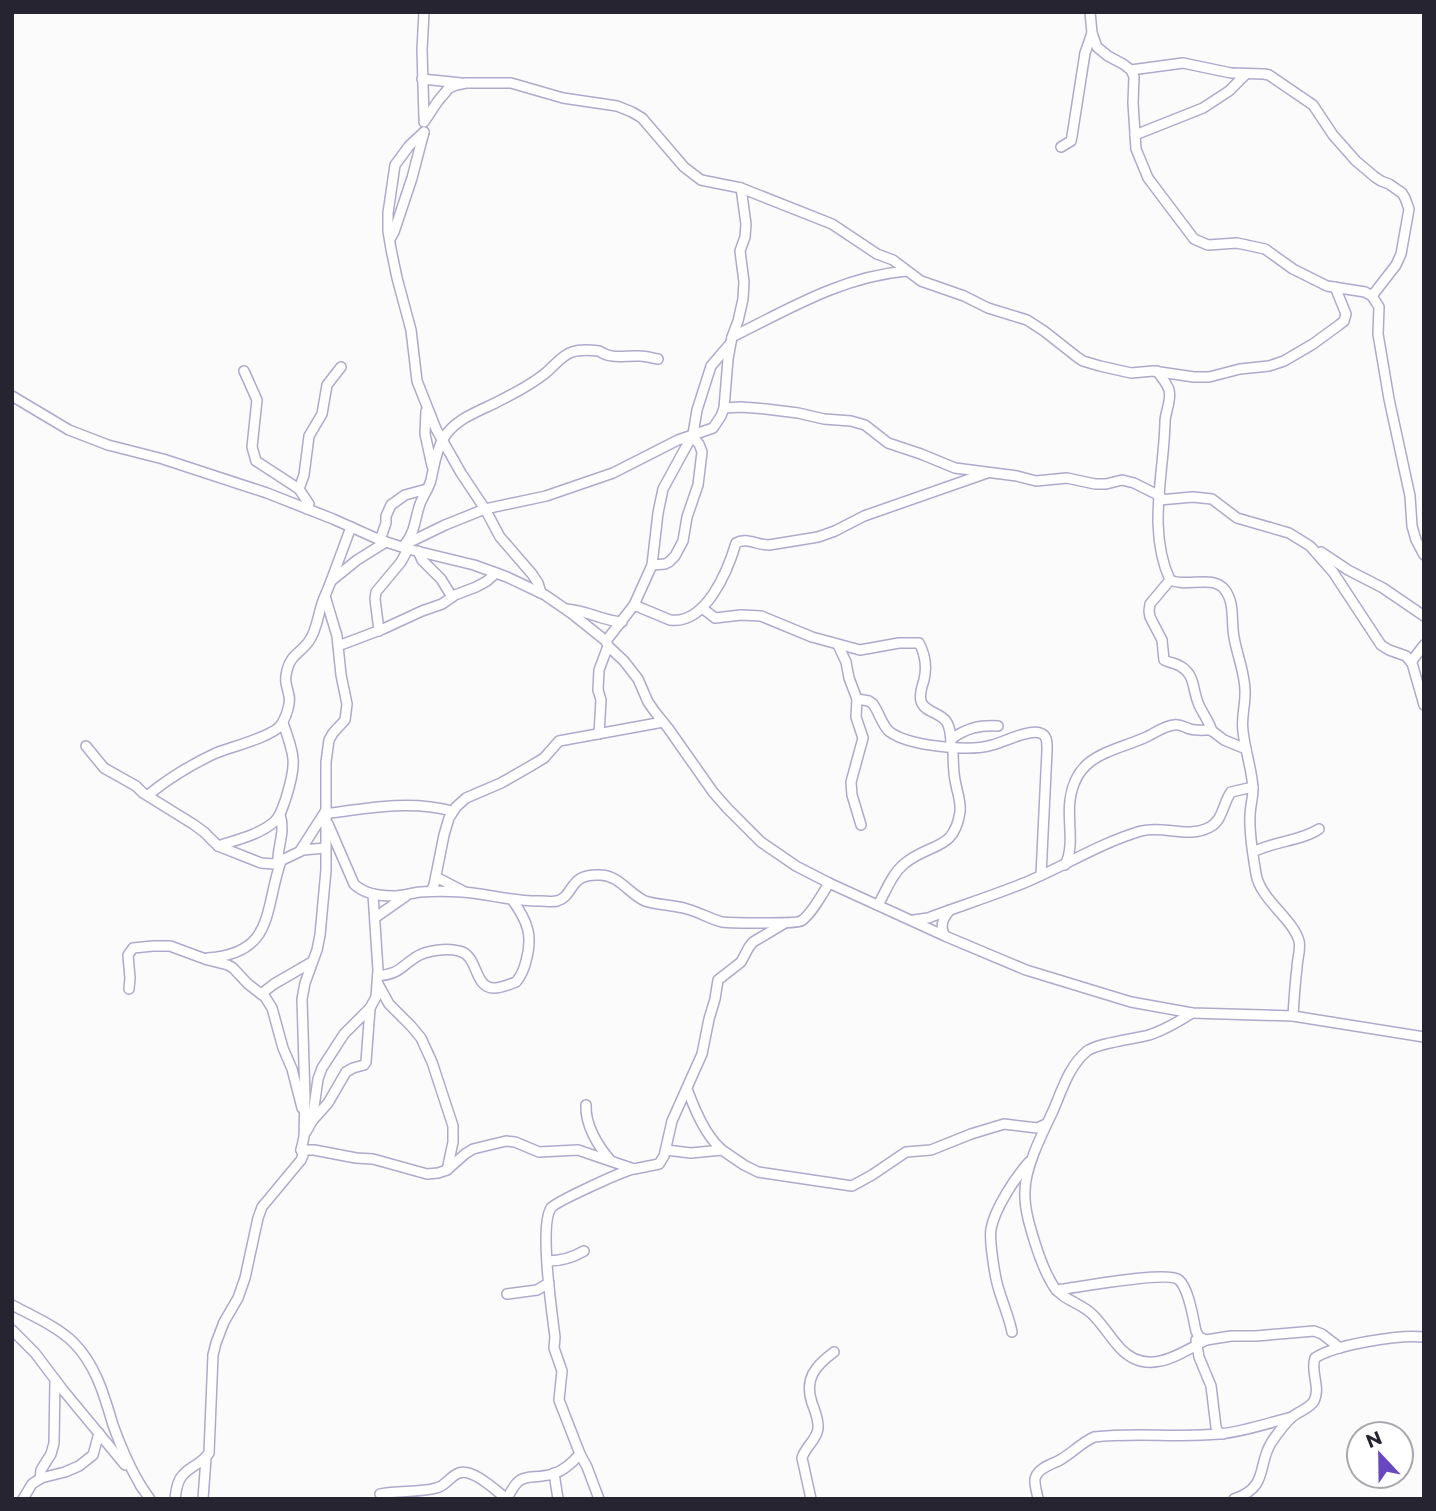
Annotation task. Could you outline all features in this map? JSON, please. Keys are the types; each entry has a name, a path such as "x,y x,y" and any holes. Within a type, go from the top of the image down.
{"street":[{"path":"390,240 412,178 424,127 424,12"},
{"path":"1061,147 1071,141 1091,33 1090,12"},
{"path":"1091,33 1097,47 1131,70 1134,77 1136,149 1149,178 1194,239 1208,244 1237,243 1265,248 1293,270 1326,286 1365,292 1372,296 1379,307 1378,334 1410,496 1412,526 1424,555"},
{"path":"1131,70 1184,63 1231,73 1269,75 1313,105 1332,135 1375,177 1396,188 1405,198 1409,209 1401,254 1396,265 1372,296"},
{"path":"1135,135 1203,108 1229,91 1246,74"},
{"path":"422,79 463,84 511,83 555,96 617,106 632,112 649,124 666,147 692,175 701,180 741,188 832,224 931,285 1027,320 1083,361 1100,366 1132,373 1157,371 1209,377 1284,361 1313,344 1343,321 1346,314 1335,287"},
{"path":"463,84 449,88 438,101 424,127 395,165 389,205 390,240 411,330 417,381 426,406 442,440 500,537 532,574 541,593"},
{"path":"409,547 445,525 485,509 540,498 602,478 668,445 713,428 722,416 724,408 732,340 741,310 744,282 740,251 746,224 741,188"},
{"path":"599,734 599,670 607,643 634,605 652,565 663,489 693,435 697,410 711,366 732,340 836,287 880,273 906,271"},
{"path":"379,631 376,592 401,562 409,547 420,504 431,481 432,468 442,440 456,424 542,376 564,356 573,352 590,350 612,357 645,356 658,359"},
{"path":"299,489 304,475 309,436 322,414 327,385 341,367"},
{"path":"244,371 257,400 252,447 256,460 299,489 309,504 307,509"},
{"path":"1157,371 1170,396 1165,419 1158,530 1170,580"},
{"path":"12,396 69,430 108,445 163,459 267,493 383,541 496,573 541,593 566,609 624,661 638,679 648,702 713,792 761,842 796,866 829,883 944,936 1026,970 1130,1002 1192,1013 1293,1016 1424,1037"},
{"path":"426,406 425,434 432,468"},
{"path":"724,408 766,409 852,421 865,425 888,443 955,468 1036,481 1067,478 1106,484 1122,480 1134,483 1159,498 1212,499 1237,518 1289,533 1424,617"},
{"path":"652,565 669,562 683,541 687,517 698,485 702,452 693,435"},
{"path":"634,605 670,620 690,617 702,608 715,592 738,541 769,545 818,537 864,516 989,472"},
{"path":"331,581 383,541 386,516 391,505 405,495 427,489"},
{"path":"148,795 190,767 276,730 283,723 290,698 285,686 289,662 311,639 351,527"},
{"path":"1310,546 1333,572 1381,645 1406,656 1411,662 1424,705"},
{"path":"409,547 441,579 452,597"},
{"path":"338,646 442,604 487,581 496,573"},
{"path":"1170,580 1150,604 1150,617 1162,640 1164,660 1181,666 1191,675 1199,705 1212,731 1224,740 1246,749"},
{"path":"1170,580 1208,582 1219,585 1227,592 1232,610 1234,639 1245,683 1242,730 1253,787 1250,815 1257,879 1268,899 1287,921 1299,941 1293,1016"},
{"path":"308,1119 302,999 304,983 320,934 326,870 327,750 333,733 345,720 346,713 338,646 325,596"},
{"path":"702,608 715,618 761,616 812,638 856,650 899,643 919,643 926,669 920,700 925,708 936,713 948,725 960,812 949,840 923,851 902,865 878,905"},
{"path":"566,609 581,610 622,622"},
{"path":"838,645 858,699 856,717 863,738 851,782 861,825"},
{"path":"1411,662 1424,645"},
{"path":"858,699 873,704 890,732 911,740 989,746 1031,733 1039,732 1044,735 1047,751 1041,875"},
{"path":"431,891 452,811 466,799 501,783 544,758 559,741 663,722"},
{"path":"218,846 268,826 280,815 294,769 291,747 283,723"},
{"path":"1065,865 1070,849 1069,801 1072,788 1090,761 1098,755 1174,724 1200,731 1212,731"},
{"path":"952,745 970,727 998,726"},
{"path":"86,746 104,768 193,824 218,846 237,855 266,864 279,862 300,851 325,848"},
{"path":"912,921 974,903 1142,831 1205,830 1216,822 1231,792 1253,787"},
{"path":"300,851 325,814 401,805 452,811"},
{"path":"325,814 354,884 373,894 384,896 431,891 464,892 513,901 558,901 580,878 602,874 613,878 643,900 687,909 720,922 797,923 803,920 829,883"},
{"path":"236,971 246,949 262,929 271,903 282,835 280,815"},
{"path":"1253,852 1320,829"},
{"path":"436,877 464,892"},
{"path":"376,917 410,893"},
{"path":"175,1499 183,1476 209,1453 213,1355 224,1322 238,1298 245,1278 262,1207 301,1160 308,1119 322,1068 344,1034 370,1009 376,997 378,980 373,894"},
{"path":"378,980 399,971 422,954 460,951 470,958 485,985 493,988 516,982 525,966 530,942 524,920 513,901"},
{"path":"944,936 942,921 950,910"},
{"path":"599,1499 559,1400 562,1371 554,1348 546,1229 550,1210 552,1206 604,1181 662,1162 668,1130 702,1054 718,980 736,967 753,942 785,923"},
{"path":"129,989 128,955 133,948 170,946 202,959 228,965 265,997 272,1008 308,1119"},
{"path":"202,959 246,949"},
{"path":"258,992 266,992 274,984 313,961"},
{"path":"378,980 389,1004 421,1038 432,1062 453,1126 453,1142 447,1170"},
{"path":"308,1119 328,1103 346,1072 366,1062 370,1009"},
{"path":"1192,1013 1169,1028 1087,1051 1072,1068 1046,1124 1026,1182 1025,1200 1030,1227 1044,1270 1056,1290 1073,1303 1090,1311 1120,1348 1139,1362 1153,1363 1170,1359 1206,1340 1231,1336 1314,1331 1340,1348"},
{"path":"687,1089 714,1142 744,1165 758,1172 852,1186 906,1152 931,1150 978,1131 1004,1124 1037,1128 1046,1124"},
{"path":"586,1105 590,1126 603,1151 613,1163"},
{"path":"301,1150 373,1158 427,1174 447,1170 472,1149 506,1141 540,1152 578,1150 634,1169"},
{"path":"666,1150 691,1153 722,1150"},
{"path":"1012,1332 996,1280 991,1229 1013,1183 1034,1155"},
{"path":"548,1261 568,1259 584,1251"},
{"path":"1056,1290 1155,1276 1175,1277 1182,1282 1196,1331 1199,1357 1211,1386 1217,1430 1222,1434"},
{"path":"507,1294 537,1290 550,1283"},
{"path":"12,1305 60,1332 82,1353 100,1382 126,1458 150,1499"},
{"path":"12,1330 36,1353 144,1489"},
{"path":"1196,1331 1199,1337 1206,1340"},
{"path":"1234,1499 1253,1489 1259,1480 1270,1445 1292,1417 1313,1402 1316,1391 1313,1369 1315,1358 1340,1348 1397,1337 1424,1337"},
{"path":"811,1499 802,1458 804,1451 815,1439 818,1419 808,1382 812,1374 834,1352"},
{"path":"40,1479 41,1470 54,1443 55,1380"},
{"path":"1222,1434 1292,1417"},
{"path":"1038,1499 1035,1477 1037,1473 1060,1461 1086,1440 1094,1437 1123,1434 1225,1435 1292,1417"},
{"path":"1259,1427 1270,1445"},
{"path":"23,1499 32,1484 48,1475 79,1466 93,1455 99,1433"},
{"path":"380,1494 439,1488 456,1474 464,1472 487,1482 507,1499 517,1481 554,1473 566,1467 580,1454"},
{"path":"203,1499 206,1458"},
{"path":"554,1473 558,1499"}]}
